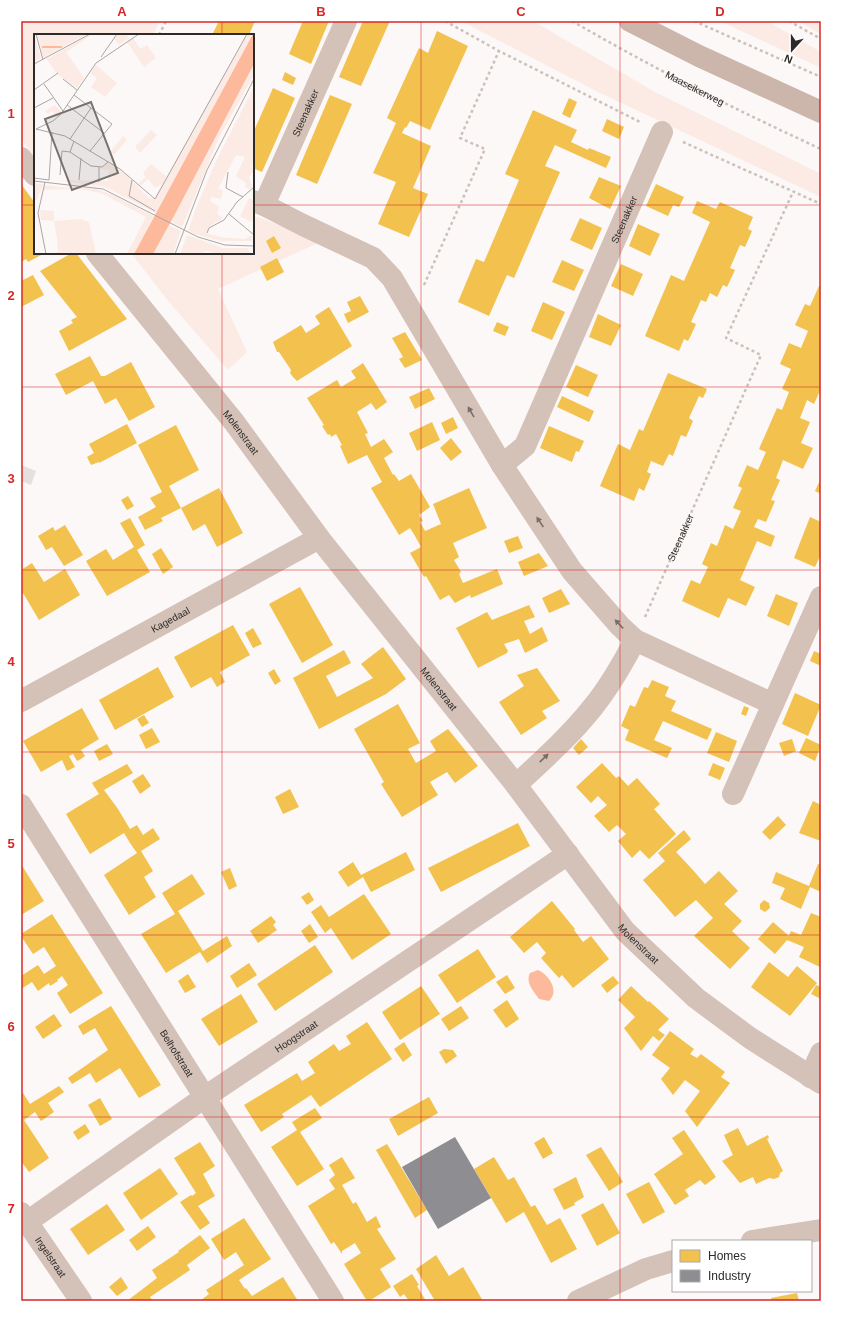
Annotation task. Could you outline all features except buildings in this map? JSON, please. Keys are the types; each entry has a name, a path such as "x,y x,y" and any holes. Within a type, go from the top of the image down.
{"main road":[{"path":"630,21 699,56 821,112"}],"street":[{"name":"Steenakker","path":"346,21 259,203 373,258 392,278 502,464 572,571 620,626 635,640 773,704"},
{"name":"Steenakker","path":"502,464 525,446 662,132"},
{"path":"21,158 34,174"},
{"name":"Molenstraat","path":"98,254 234,422 319,538 516,785 625,931 696,998 750,1038 816,1080"},
{"name":"Kagedaal","path":"21,701 319,538"},
{"path":"732,794 821,597"},
{"path":"516,785 569,735 594,707 620,669 635,640"},
{"name":"Belhofstraat","path":"21,805 332,1301"},
{"name":"Hoogstraat","path":"24,1218 568,854"},
{"path":"816,1080 821,1053"},
{"name":"Ingelstraat","path":"24,1218 81,1301"},
{"path":"758,1240 821,1230"},
{"path":"578,1301 646,1269 672,1261"}],"path":[{"path":"160,34 166,21"},
{"path":"445,21 499,51 662,132 821,204"},
{"name":"Maaseikerweg","path":"572,21 645,62 761,122 821,149"},
{"path":"694,21 821,77"},
{"path":"790,21 821,39"},
{"path":"412,312 485,149 460,138 499,51"},
{"name":"Steenakker","path":"635,640 761,355 726,338 793,192"}],"shaded area":[{"path":"21,21 160,21 154,34 34,34 34,157 21,138"},
{"path":"461,21 533,21 655,92 821,174 821,197 598,92"},
{"path":"720,21 767,21 821,52 821,68"},
{"path":"798,21 821,21 821,34"},
{"path":"254,216 320,242 218,289 247,352 228,370 169,302 132,254 254,254"},
{"path":"538,970 549,979 552,984 553,993 549,1001 539,999 529,984 530,973"}]}
